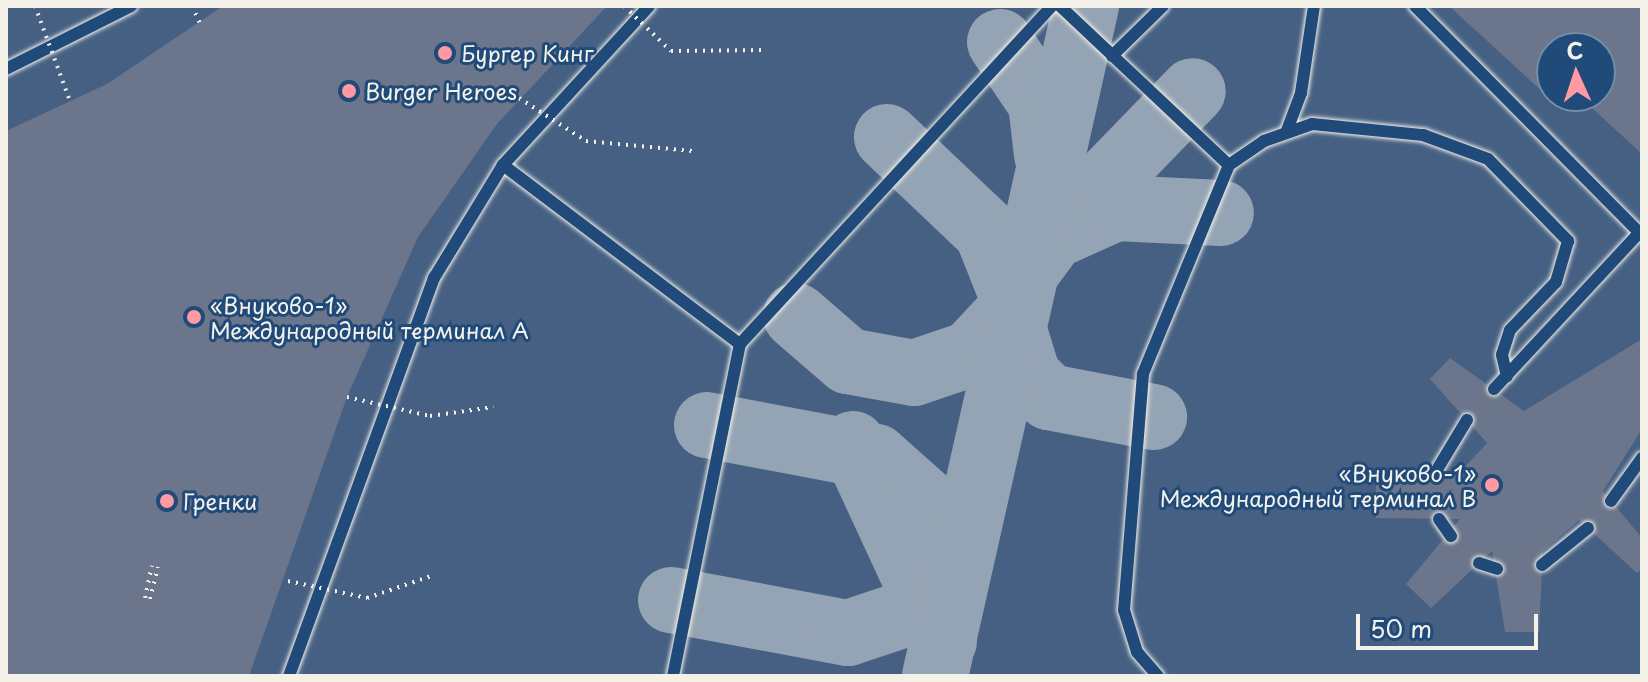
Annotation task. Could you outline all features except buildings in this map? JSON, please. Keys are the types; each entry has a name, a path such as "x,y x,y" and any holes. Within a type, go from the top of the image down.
{"lane":[{"path":"6,69 131,6"},
{"path":"289,676 434,278 503,165 649,6"},
{"path":"673,676 740,344 1052,6"},
{"path":"1060,6 1229,165"},
{"path":"1112,56 1163,6"},
{"path":"1286,133 1301,93 1314,6"},
{"path":"1415,6 1640,234 1494,389"},
{"path":"1158,676 1137,652 1124,610 1139,401 1158,327 1229,165 1286,133 1312,124 1367,125 1448,140 1488,159 1556,222 1568,241 1565,266 1510,330 1502,355 1507,376"},
{"path":"503,165 740,344"},
{"path":"1435,473 1467,420"},
{"path":"1611,501 1637,475 1642,458"},
{"path":"1439,519 1451,536"},
{"path":"1542,565 1588,528"},
{"path":"1479,563 1497,569"}],"path":[{"path":"35,6 70,101"},
{"path":"192,6 200,23"},
{"path":"624,6 671,51 767,50"},
{"path":"519,98 586,141 693,151"},
{"path":"347,397 430,416 493,407"},
{"path":"148,598 155,567"},
{"path":"288,581 367,598 434,575"}],"shaded area":[{"path":"6,6 1642,6 1642,676 6,676"}],"taxiway":[{"path":"935,676 1086,6"},
{"path":"1000,42 1041,103 1047,155"},
{"path":"1064,224 1193,91"},
{"path":"796,316 848,361 914,373 970,354 1016,305 987,232 887,137"},
{"path":"1024,275 1053,236 1116,208 1221,213"},
{"path":"1012,324 1028,376 1049,397 1154,417"},
{"path":"671,600 848,633 911,612 956,573 941,515 876,457 707,425"},
{"path":"853,444 944,641"}],"place":[{"name":"Бургер Кинг","path":"445,53"},
{"name":"Burger Heroes","path":"349,91"},
{"name":"«Внуково-1» Международный терминал А","path":"194,317"},
{"name":"«Внуково-1» Международный терминал B","path":"1492,485"},
{"name":"Гренки","path":"167,501"}]}
